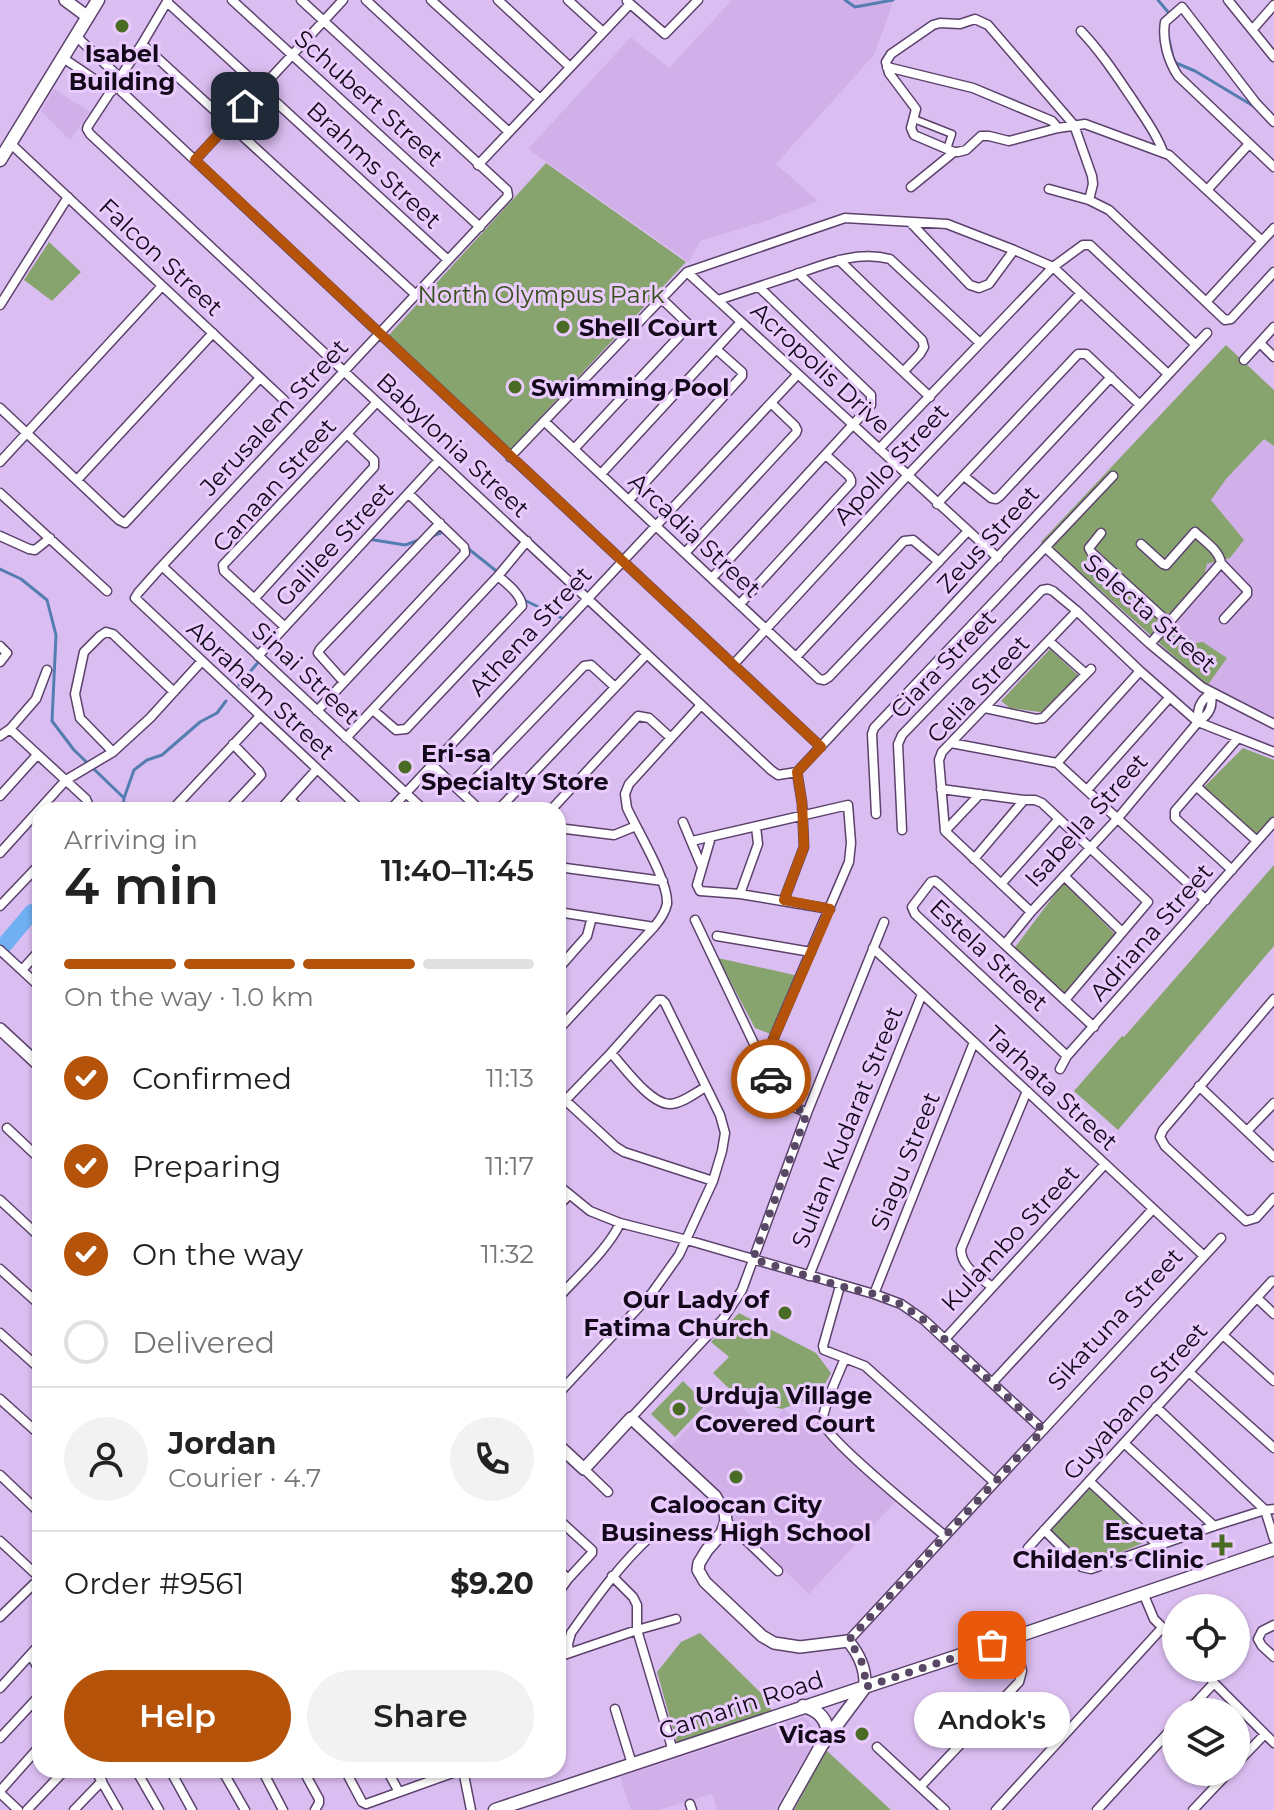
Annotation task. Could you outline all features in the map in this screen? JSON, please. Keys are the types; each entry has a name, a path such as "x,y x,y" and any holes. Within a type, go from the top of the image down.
{"main road":[{"path":"1,157 98,0"},
{"name":"Camarin Road","path":"495,1810 517,1806 632,1764 1274,1549"},
{"path":"785,1810 831,1732 865,1687"},
{"path":"809,1704 828,1713 831,1732"}],"street":[{"path":"65,0 88,17"},
{"name":"Schubert Street","path":"232,0 480,227"},
{"path":"301,0 478,165 628,2 665,34 693,2"},
{"path":"195,160 343,0"},
{"path":"366,0 509,132"},
{"path":"431,0 540,99"},
{"path":"498,0 570,67"},
{"path":"568,0 603,32"},
{"path":"1228,0 1274,57"},
{"path":"110,92 168,1"},
{"name":"Brahms Street","path":"168,1 448,260"},
{"path":"1253,29 1274,5"},
{"path":"1274,122 1182,7 1165,22 1164,33 1171,65 1178,76 1274,167"},
{"path":"1089,200 1093,180 1074,125 988,25 971,19 960,24 933,25 891,54 886,62 887,67 916,113 911,128 914,135 951,150 966,150 981,136 1009,141 1058,128 1074,125 1085,124 1163,152 1208,189 1262,241"},
{"path":"1081,31 1117,76 1155,134 1163,152"},
{"path":"76,36 120,78 121,91 821,747"},
{"path":"142,44 416,295"},
{"path":"63,58 110,92 121,91"},
{"path":"887,67 978,90 1052,121 1058,128"},
{"name":"Babylonia Street","path":"110,92 87,129 90,134 774,773 797,772"},
{"path":"911,187 951,150 952,134 914,119"},
{"name":"Falcon Street","path":"10,143 284,400"},
{"path":"1208,189 1249,144"},
{"name":"Jerusalem Street","path":"135,598 508,196 507,190 478,165"},
{"path":"1049,189 1089,200 1109,210 1228,321 1274,272"},
{"path":"0,305 68,197"},
{"path":"510,457 687,272 845,218 947,224 1053,267 1168,374"},
{"path":"911,222 970,285 979,288 989,284 1014,250"},
{"path":"1206,302 1274,228"},
{"path":"879,449 1053,267 1083,245 1090,245 1196,345"},
{"path":"718,300 839,260 864,255 890,259 980,343"},
{"path":"839,260 922,340 924,347 920,354 904,371"},
{"name":"Acropolis Drive","path":"687,272 998,558"},
{"path":"798,273 930,397"},
{"path":"0,462 162,286"},
{"path":"712,578 871,405 871,395 759,287"},
{"name":"Apollo Street","path":"733,665 1081,293"},
{"path":"574,449 685,330 687,323 662,299"},
{"path":"601,474 741,322"},
{"path":"1244,360 1274,327"},
{"path":"77,480 213,333"},
{"name":"Zeus Street","path":"797,772 1207,333"},
{"path":"1260,343 1274,357"},
{"path":"629,500 742,376 742,372 716,349"},
{"path":"937,504 1078,354 1086,354 1140,405"},
{"name":"Athena Street","path":"398,802 798,374"},
{"path":"964,476 996,499 1111,377"},
{"path":"0,408 125,523 260,378"},
{"name":"Canaan Street","path":"285,627 224,571 223,565 377,402"},
{"path":"685,553 796,433 795,426 771,403"},
{"name":"Arcadia Street","path":"544,421 819,679 829,677 939,562"},
{"path":"254,599 374,467 374,460 347,434"},
{"path":"740,604 851,483 849,476 826,455"},
{"name":"Galilee Street","path":"258,656 439,460"},
{"path":"876,814 874,728 1113,476"},
{"path":"0,493 107,591"},
{"path":"317,711 465,553 464,547 409,494"},
{"path":"344,682 321,658 318,653 320,649 440,523"},
{"path":"796,657 904,541 913,540 939,562 968,531"},
{"path":"1141,544 1166,565 1195,532 1245,587 1247,594 1224,619"},
{"path":"1101,533 1091,544 1091,552 1169,623"},
{"path":"0,536 35,550 50,538"},
{"path":"346,738 527,541"},
{"name":"Selecta Street","path":"1046,548 1150,644 1211,693 1274,724"},
{"path":"1150,644 1221,563"},
{"name":"Sinai Street","path":"162,566 416,802"},
{"path":"373,710 396,730 406,729 522,606 519,596 498,576"},
{"name":"Ciara Street","path":"902,830 898,744 902,735 1039,592 1053,591 1077,611"},
{"name":"Abraham Street","path":"135,598 352,802"},
{"path":"1077,611 1198,722 1274,752"},
{"name":"Celia Street","path":"945,831 939,757 1077,611"},
{"path":"113,752 80,718 75,694 84,652 100,636 106,632 113,634 174,692"},
{"path":"985,708 1043,718 1088,672 1049,641"},
{"path":"0,646 7,653 0,662"},
{"path":"506,802 647,654"},
{"path":"46,802 66,780 113,752 150,718 201,662"},
{"path":"462,793 584,666 591,665 615,687"},
{"path":"0,736 36,699 47,670"},
{"path":"1057,763 1140,671"},
{"name":"Isabella Street","path":"1005,944 1118,818 1198,722 1208,715 1213,703 1211,693"},
{"path":"1087,790 1169,698"},
{"path":"566,1021 664,914 666,890 625,801 626,788 701,705"},
{"path":"179,802 260,716"},
{"path":"558,802 638,716 649,718 671,738"},
{"path":"10,729 87,802"},
{"path":"1232,870 1173,815 1238,738"},
{"path":"951,743 1057,763 1206,900"},
{"path":"233,744 261,775 236,802"},
{"path":"0,796 37,755"},
{"path":"432,765 472,802"},
{"path":"287,802 317,769"},
{"path":"784,900 804,847 797,772"},
{"path":"1197,787 1257,841"},
{"path":"941,789 1042,803 1148,902 1065,1000"},
{"path":"980,794 945,831 1031,912"},
{"path":"290,799 293,802"},
{"path":"974,859 1024,800"},
{"path":"692,841 848,805 851,853 763,1063"},
{"path":"0,853 32,818"},
{"path":"1001,884 1058,820"},
{"path":"683,822 701,866"},
{"name":"Adriana Street","path":"1060,1069 1067,1056 1274,822"},
{"path":"566,829 614,835 636,826"},
{"path":"740,894 758,844 756,827"},
{"path":"711,837 697,885 700,891 784,900 830,909"},
{"path":"566,868 663,881"},
{"path":"0,906 32,872"},
{"path":"1064,876 1122,932"},
{"name":"Estela Street","path":"1005,944 935,881 912,907 915,914 1067,1056"},
{"path":"566,913 654,927"},
{"path":"566,960 587,936 592,917"},
{"path":"695,920 782,1099 807,1113"},
{"path":"584,1469 730,1310 746,1282 807,1113 884,922"},
{"path":"717,936 811,952"},
{"path":"1005,944 1094,1027"},
{"name":"Tarhata Street","path":"873,948 1204,1256"},
{"path":"2,952 32,979"},
{"path":"22,970 32,959"},
{"name":"Sultan Kudarat Street","path":"809,1276 922,994"},
{"path":"1274,999 1163,1130 1161,1140 1246,1221 1256,1218 1274,1198"},
{"path":"566,1099 658,1000 662,1000 720,1115 725,1133 713,1181 673,1266 566,1385"},
{"path":"1,1030 32,1059"},
{"name":"Siagu Street","path":"874,1294 974,1042"},
{"path":"611,1053 642,1087 668,1104 706,1087"},
{"path":"1199,1086 1274,1157"},
{"path":"991,1286 965,1265 961,1249 1027,1091"},
{"path":"566,1101 624,1152 713,1181"},
{"path":"1247,1131 1274,1103"},
{"path":"7,1128 32,1151"},
{"name":"Kulambo Street","path":"945,1339 1105,1164"},
{"path":"566,1192 590,1211 620,1223 901,1304 924,1320 1043,1430"},
{"path":"566,1198 569,1195"},
{"path":"0,1200 32,1230"},
{"path":"992,1383 1153,1209"},
{"path":"566,1289 617,1231 620,1223"},
{"name":"Sikatuna Street","path":"848,1641 1221,1238"},
{"path":"0,1269 32,1298"},
{"name":"Guyabano Street","path":"1028,1548 1272,1281"},
{"path":"840,1286 823,1346 827,1352 865,1366 994,1482"},
{"path":"1257,1298 1274,1314"},
{"path":"0,1333 32,1362"},
{"path":"1223,1335 1274,1381"},
{"path":"845,1358 823,1414 824,1427 848,1453 944,1535"},
{"path":"1189,1372 1274,1448"},
{"path":"0,1399 32,1428"},
{"path":"1156,1407 1271,1509 1274,1539"},
{"path":"631,1418 715,1496 725,1513 722,1533 699,1563 698,1570 705,1582 762,1636 774,1643 800,1647 848,1641 862,1661 865,1687"},
{"path":"1124,1443 1214,1526"},
{"path":"566,1452 608,1492"},
{"path":"0,1475 32,1505"},
{"path":"1089,1481 1158,1545"},
{"path":"1044,1530 1082,1567 1091,1569 1271,1509"},
{"path":"726,1521 778,1571"},
{"path":"566,1526 592,1550 566,1582"},
{"path":"569,1653 571,1633 612,1576 652,1535"},
{"path":"0,1541 32,1571"},
{"path":"612,1576 637,1605 637,1630 673,1751"},
{"path":"1,1613 32,1585"},
{"path":"996,1810 1162,1628 1154,1619 1143,1593"},
{"path":"566,1654 676,1619"},
{"path":"1274,1625 1262,1631 1258,1639 1274,1657"},
{"path":"920,1787 1019,1682 1022,1671 1015,1637"},
{"path":"0,1688 31,1655"},
{"path":"1200,1698 1214,1683 1274,1743"},
{"path":"0,1738 32,1704"},
{"path":"615,1709 632,1764"},
{"path":"1250,1750 1265,1734"},
{"path":"1097,1810 1162,1739"},
{"path":"877,1747 945,1810"},
{"path":"18,1810 0,1792 32,1755"},
{"path":"27,1810 57,1778"},
{"path":"100,1778 118,1810"},
{"path":"141,1778 159,1810"},
{"path":"174,1778 192,1810"},
{"path":"227,1778 245,1810"},
{"path":"266,1778 283,1810"},
{"path":"307,1778 319,1799 315,1810"},
{"path":"349,1778 366,1804 439,1778"},
{"path":"391,1778 399,1792"},
{"path":"464,1778 469,1810"},
{"path":"74,1810 102,1781"},
{"path":"1193,1810 1216,1786"}],"shaded area":[{"path":"732,0 894,0 874,55 776,164 818,201 700,241 689,262 528,149 631,37 669,68"},
{"path":"54,89 90,112 70,140 41,111"},
{"path":"1265,438 1274,446 1274,720 1207,686 1195,643 1172,624 1203,581 1207,564 1230,558 1211,500 1226,479"},
{"path":"724,1390 765,1429 784,1409 810,1434 817,1428 896,1501 809,1594 729,1518 737,1509 671,1446"},
{"path":"804,1717 819,1733 775,1810 717,1810 712,1794 659,1810 631,1810 620,1777"}],"green space":[{"name":"North Olympus Park","path":"546,163 686,262 510,450 389,335"},
{"path":"49,242 81,272 52,301 24,280"},
{"path":"1226,345 1274,390 1274,446 1264,439 1226,479 1211,500 1244,540 1230,558 1207,564 1203,581 1172,624 1195,643 1203,642 1227,658 1207,686 1052,547 1047,549 1041,542"},
{"path":"1050,649 1080,677 1047,713 1010,708 1001,701"},
{"path":"1243,748 1274,760 1274,819 1259,837 1204,787"},
{"path":"1274,865 1274,946 1118,1130 1074,1091"},
{"path":"1064,882 1119,938 1066,1002 1013,950"},
{"path":"718,958 799,976 773,1035 755,1028"},
{"path":"739,1313 816,1353 831,1373 819,1395 782,1409 740,1399 713,1373 729,1357 711,1342"},
{"name":"Urduja Village Covered Court","path":"683,1381 706,1404 675,1437 651,1414"},
{"path":"1090,1488 1148,1541 1087,1566 1050,1531"},
{"path":"700,1633 769,1701 772,1715 678,1747 657,1672 681,1642"},
{"path":"826,1750 891,1810 794,1810"}],"waterway":[{"path":"845,0 855,7 893,0"},
{"path":"1158,0 1168,12"},
{"path":"1168,35 1176,63 1255,107"},
{"path":"430,537 445,534"},
{"path":"368,539 405,545 419,540"},
{"path":"465,546 500,574"},
{"path":"0,569 21,579 47,600 56,635 52,721 74,750 124,798"},
{"path":"524,600 564,619"},
{"path":"239,685 260,660"},
{"path":"124,802 134,770 147,760 162,755 200,722 217,713 226,701"},
{"path":"0,950 32,912"}],"way so far":[{"path":"771,1079 782,1099 807,1113 753,1259 901,1304 924,1320 1043,1430 848,1641 862,1661 865,1687 992,1645"}],"place":[{"name":"Isabel Building","path":"122,26"},
{"name":"Shell Court","path":"563,327"},
{"name":"Swimming Pool","path":"515,387"},
{"name":"Eri-sa Specialty Store","path":"405,767"},
{"name":"Our Lady of Fatima Church","path":"785,1313"},
{"name":"Urduja Village Covered Court","path":"679,1409"},
{"name":"Caloocan City Business High School","path":"736,1477"},
{"name":"Escueta Childen's Clinic","path":"1222,1545"},
{"name":"Andok's","path":"992,1645"},
{"name":"Vicas","path":"862,1734"}],"route":[{"path":"245,106 195,160 821,747 797,772 804,847 784,900 830,909 763,1063 771,1079"}]}
